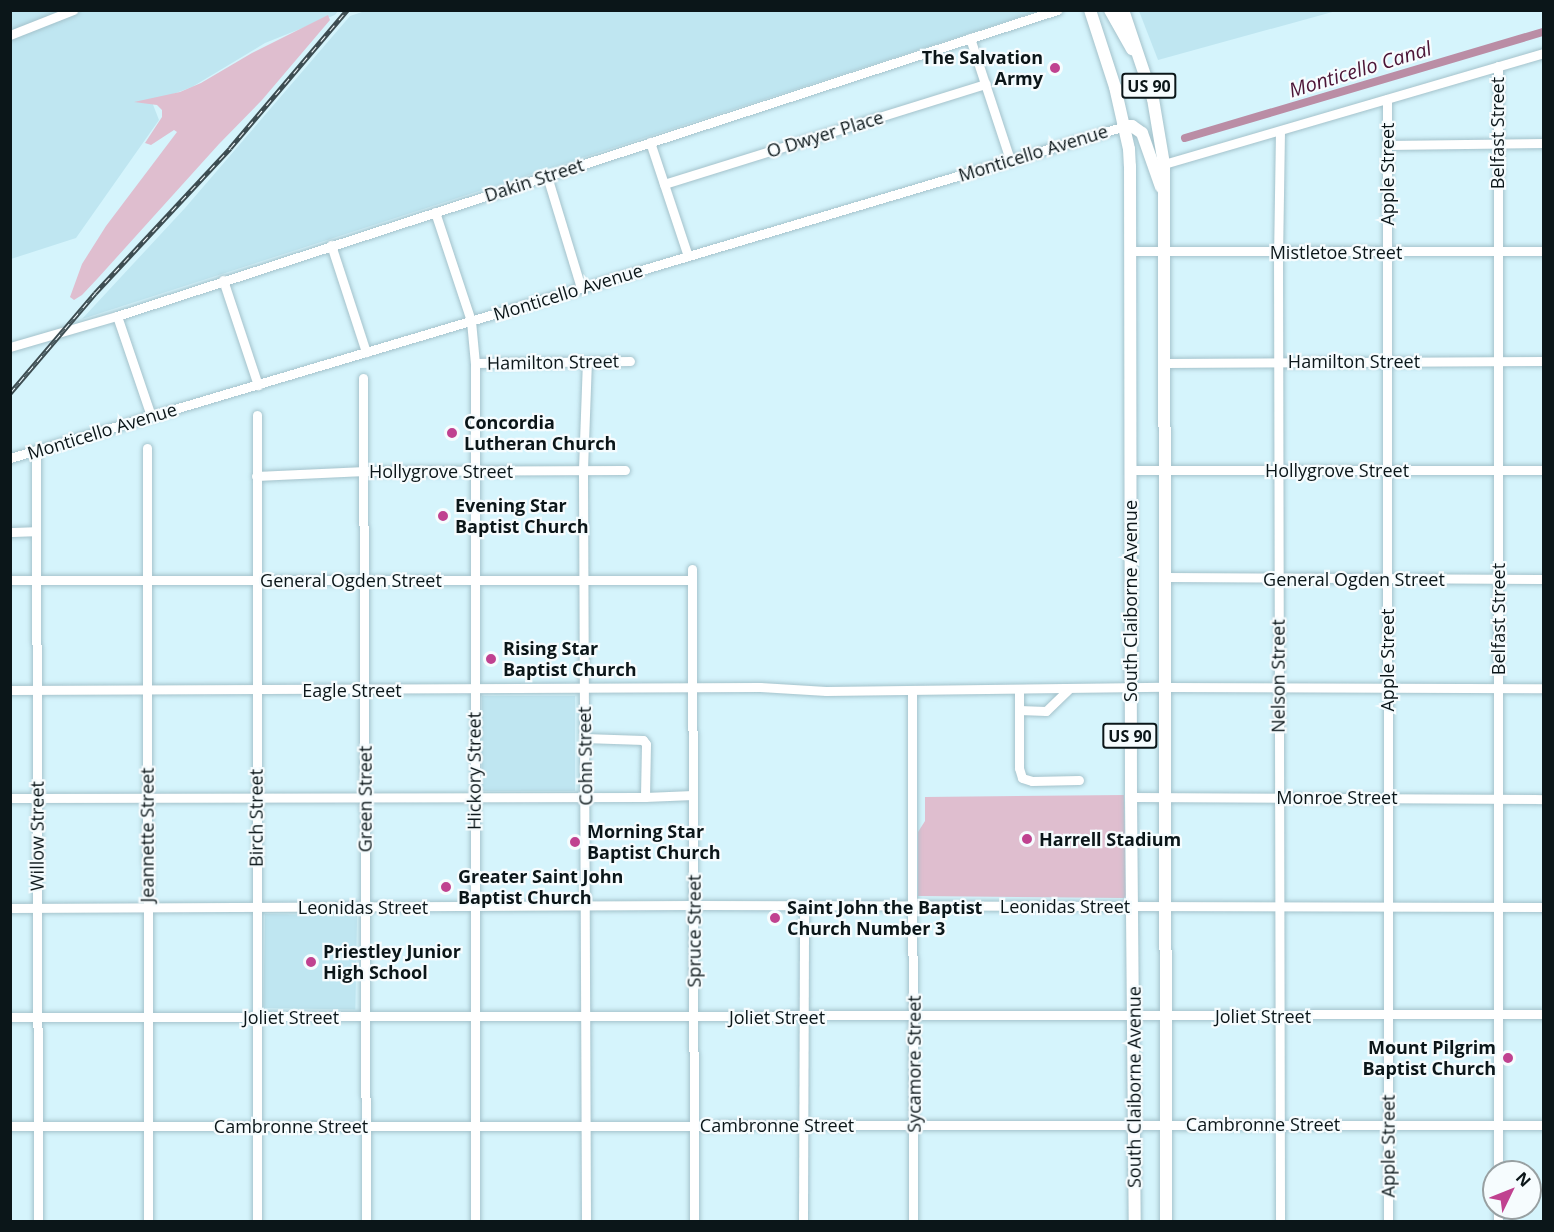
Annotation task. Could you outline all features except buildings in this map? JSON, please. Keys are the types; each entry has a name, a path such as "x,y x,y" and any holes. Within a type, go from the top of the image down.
{"main road":[{"name":"US 90","path":"1090,10 1103,46 1125,126"},
{"path":"1110,10 1134,52 1141,58"},
{"name":"US 90","path":"1123,10 1153,99 1164,164"},
{"path":"1125,126 1132,126 1142,133 1163,194"},
{"name":"South Claiborne Avenue","path":"1125,126 1130,166 1130,688 1136,1221"},
{"name":"South Claiborne Avenue","path":"1164,164 1166,1221"}],"street":[{"path":"10,35 73,10"},
{"name":"Dakin Street","path":"10,347 117,316 331,244 1057,10"},
{"path":"970,38 1010,160"},
{"path":"1164,164 1544,53"},
{"name":"Belfast Street","path":"1498,66 1498,1160"},
{"name":"O Dwyer Place","path":"664,184 986,84"},
{"name":"Apple Street","path":"1387,99 1388,1221"},
{"name":"Monticello Avenue","path":"10,458 1125,126"},
{"name":"Nelson Street","path":"1280,131 1278,252 1280,1221"},
{"path":"650,142 688,256"},
{"path":"1388,145 1544,143"},
{"path":"547,176 581,288"},
{"name":"Hickory Street","path":"435,212 471,321 475,363 473,689 475,1221"},
{"path":"331,244 366,352"},
{"name":"Mistletoe Street","path":"1130,251 1164,253 1544,252"},
{"path":"223,280 258,385"},
{"path":"117,316 151,416"},
{"name":"Hamilton Street","path":"475,363 630,361"},
{"name":"Hamilton Street","path":"1165,363 1544,361"},
{"name":"Cohn Street","path":"586,1221 583,469 587,362"},
{"name":"Green Street","path":"363,378 366,1221"},
{"name":"Birch Street","path":"257,414 257,1221"},
{"name":"Jeannette Street","path":"147,448 148,1221"},
{"name":"Willow Street","path":"36,450 38,1221"},
{"name":"Hollygrove Street","path":"256,476 365,471 625,470"},
{"name":"Hollygrove Street","path":"1130,470 1544,470"},
{"path":"10,532 36,531"},
{"name":"Spruce Street","path":"692,569 694,1221"},
{"name":"General Ogden Street","path":"1165,577 1544,579"},
{"name":"General Ogden Street","path":"10,580 692,580"},
{"name":"Eagle Street","path":"10,690 693,688 912,691 1130,688"},
{"path":"1130,688 1544,688"},
{"path":"1019,710 1046,711 1069,689"},
{"path":"1019,690 1019,772 1022,778 1032,781 1079,780"},
{"name":"Sycamore Street","path":"912,691 915,1017 913,1221"},
{"path":"584,738 644,740 646,744 645,797"},
{"path":"10,798 474,798 693,795"},
{"name":"Monroe Street","path":"1131,797 1544,799"},
{"name":"Leonidas Street","path":"10,908 694,905 1544,907"},
{"path":"803,1221 804,907"},
{"name":"Joliet Street","path":"10,1017 1544,1014"},
{"name":"Cambronne Street","path":"10,1126 1544,1125"}],"shaded area":[{"path":"11,11 338,11 335,15 265,43 192,87 152,102 159,120 76,238 11,259"},
{"path":"365,11 1038,11 82,319 185,208 350,16"},
{"path":"1139,11 1336,11 1158,60"},
{"path":"328,15 330,20 262,100 82,295 74,300 70,297 82,264 106,226 177,132 174,130 151,145 145,143 162,117 162,110 157,105 134,102 180,92 201,83 252,53"},
{"path":"482,696 575,696 575,791 482,791"},
{"name":"Harrell Stadium","path":"1124,795 1126,895 1124,898 918,896 918,832 925,821 925,797"},
{"name":"Priestley Junior High School","path":"265,914 357,916 355,1010 263,1008"}],"waterway":[{"name":"Monticello Canal","path":"1185,138 1544,32"}],"railway":[{"path":"10,393 95,293 230,148 347,10"}],"place":[{"name":"The Salvation Army","path":"1055,68"},
{"name":"Concordia Lutheran Church","path":"452,433"},
{"name":"Evening Star Baptist Church","path":"443,516"},
{"name":"Rising Star Baptist Church","path":"491,659"},
{"name":"Harrell Stadium","path":"1027,839"},
{"name":"Morning Star Baptist Church","path":"575,842"},
{"name":"Greater Saint John Baptist Church","path":"446,887"},
{"name":"Saint John the Baptist Church Number 3","path":"775,918"},
{"name":"Priestley Junior High School","path":"311,962"},
{"name":"Mount Pilgrim Baptist Church","path":"1508,1058"}]}
